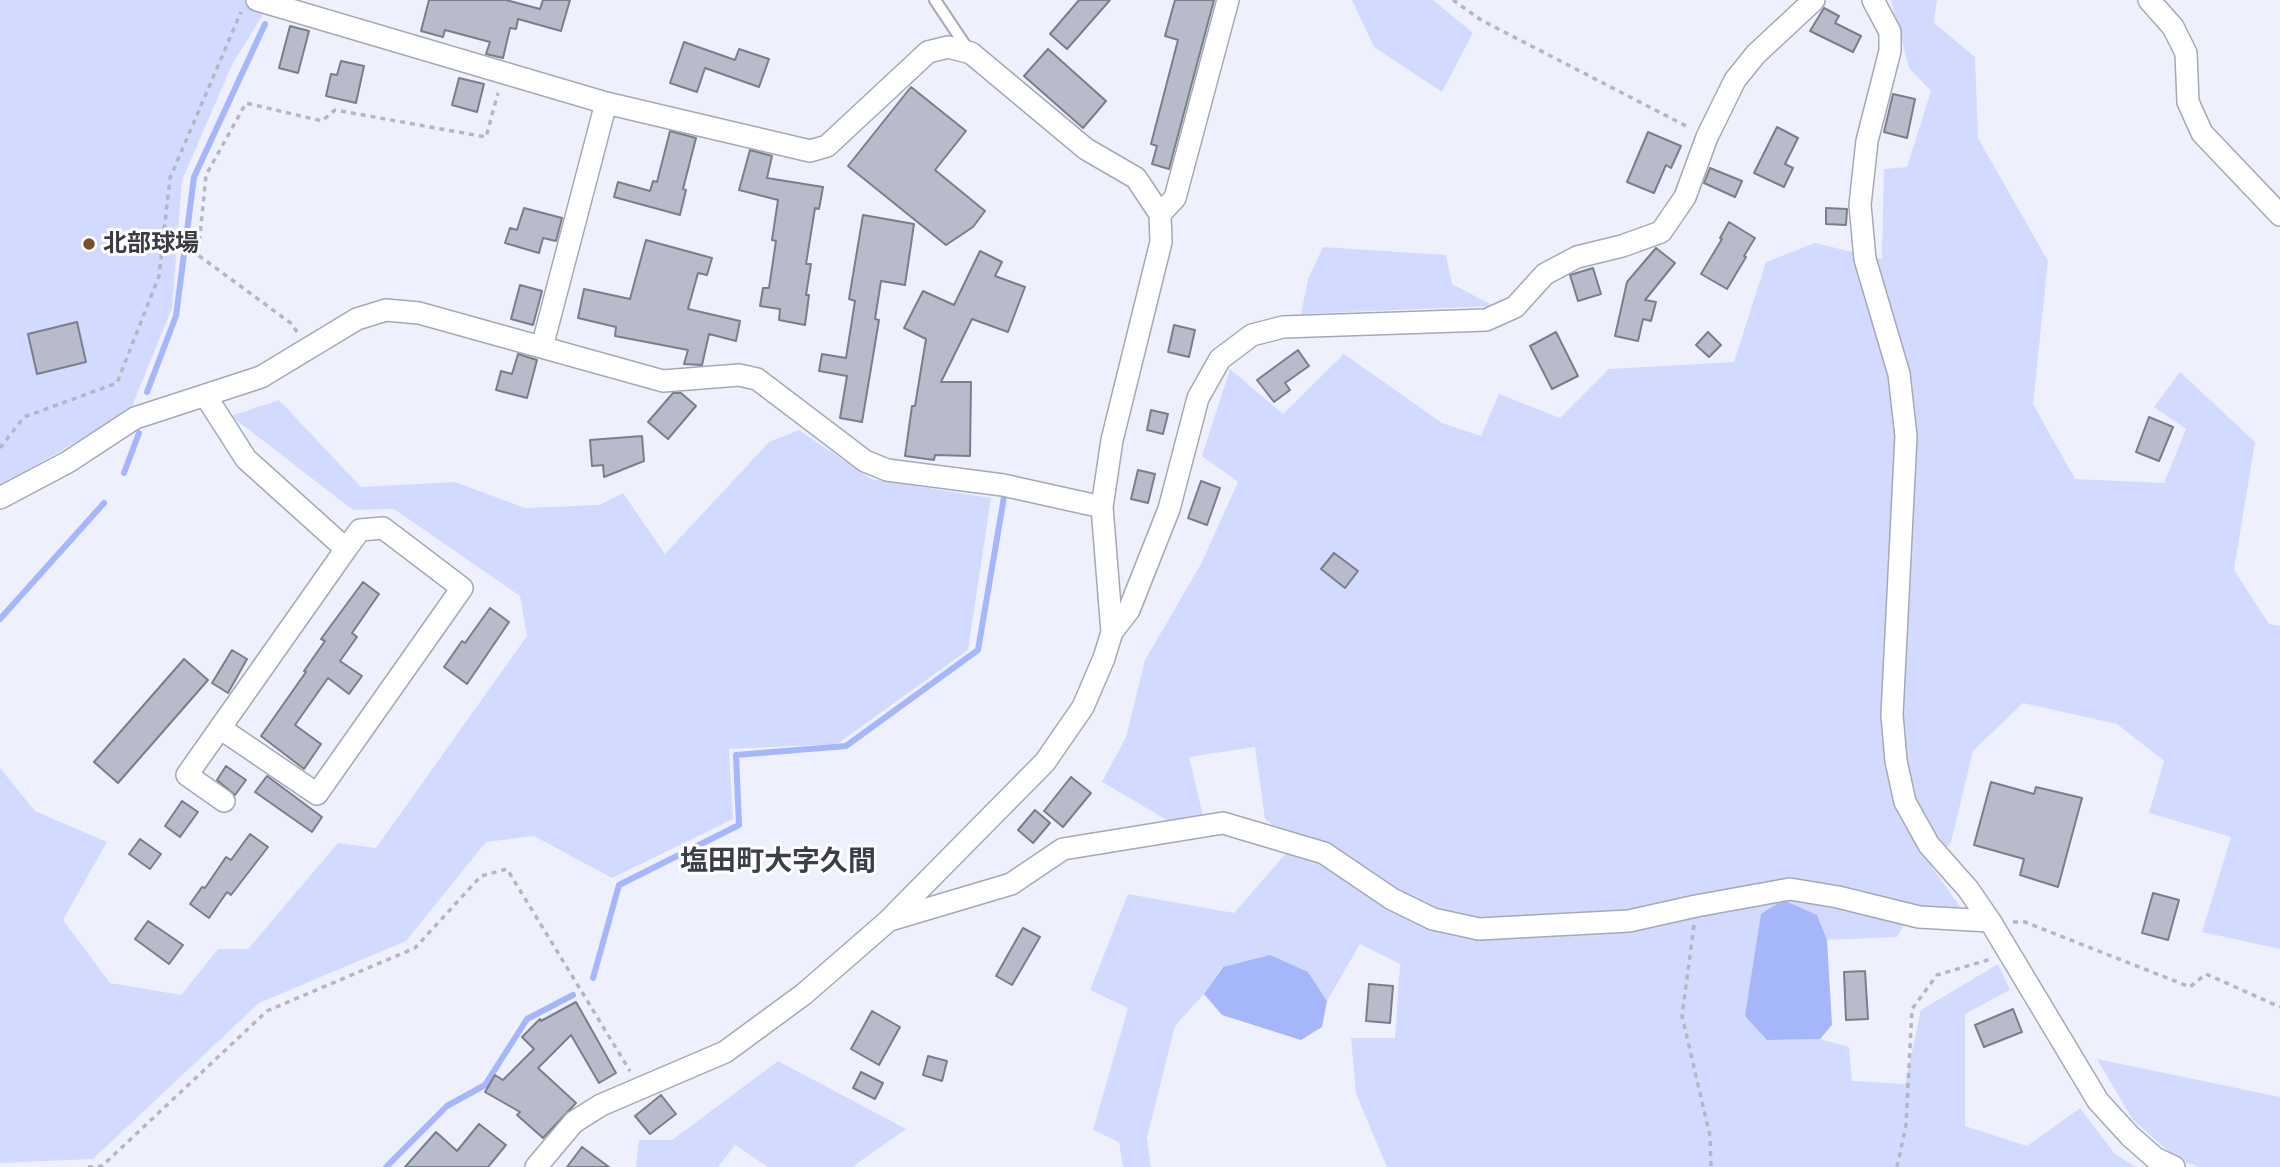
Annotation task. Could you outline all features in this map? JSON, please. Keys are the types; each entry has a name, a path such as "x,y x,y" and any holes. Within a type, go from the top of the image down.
{"street":[{"path":"1160,214 1175,198 1228,0"},
{"path":"536,1167 574,1122 601,1105 725,1052 804,994 888,921 1045,762 1083,707 1112,632 1129,610 1169,509 1198,398 1220,359 1252,335 1283,327 1486,320 1515,307 1545,274 1577,257 1622,246 1661,232 1685,197 1707,136 1735,80 1756,54 1814,0"},
{"path":"1873,0 1889,32 1890,51 1867,141 1860,205 1865,259 1899,374 1906,436 1892,715 1896,761 1905,802 1929,845 1968,889 1990,921 2098,1101 2130,1136 2155,1158 2174,1167"},
{"path":"2149,0 2174,27 2186,53 2188,102 2202,133 2280,215"},
{"path":"249,6 606,103 810,151 827,146 928,52 948,47 971,53 1086,149 1136,178 1160,214 1161,242 1112,440 1102,507 1112,632"},
{"path":"542,347 606,103"},
{"path":"0,498 68,462 135,418 261,377 357,319 386,310 419,313 663,381 739,375 757,379 865,461 887,470 1003,485 1102,507"},
{"path":"205,395 246,458 346,549"},
{"path":"220,728 317,794 462,588 383,528 360,530 346,549 220,728 187,775 224,801"},
{"path":"888,921 1011,884 1063,849 1223,823 1324,853 1392,899 1433,919 1479,929 1629,921 1790,889 1838,897 1919,917 1990,921"}],"lane":[{"path":"935,0 971,53"}],"path":[{"path":"1453,0 1481,20 1707,136"},
{"path":"0,448 24,417 117,383 159,276 170,178 249,6"},
{"path":"307,349 292,324 198,255 206,175 246,103 322,121 335,110 486,137 503,73"},
{"path":"88,1167 102,1166 267,1011 415,948 481,876 507,869 640,1088"},
{"path":"1696,906 1682,1016 1710,1136 1711,1167"},
{"path":"1990,921 2025,922 2190,987 2206,974 2280,1007"},
{"path":"1897,1167 1906,1125 1912,1009 1937,975 2010,954"}],"shaded area":[{"name":"北部球場","path":"0,0 272,0 232,65 182,180 172,308 130,411 0,486"},
{"path":"1352,0 1433,0 1473,33 1442,92 1374,47"},
{"path":"1891,0 1937,0 1934,23 1975,57 1978,138 2048,261 2033,404 2075,479 2164,483 2186,429 2154,407 2180,372 2255,442 2234,570 2269,624 2280,626 2280,949 2202,932 2231,837 2149,813 2164,761 2117,724 2023,703 1973,751 1951,842 1932,867 1962,910 1914,906 1897,937 1827,940 1817,915 1767,1040 1820,1039 1849,1047 1852,1081 1905,1084 1921,1010 1998,964 2010,990 1965,1014 1965,1126 2027,1146 2080,1108 2115,1154 2136,1167 1387,1167 1356,1094 1351,1038 1395,1038 1400,964 1360,944 1327,1001 1308,972 1222,967 1204,994 1175,1026 1147,1137 1151,1167 1123,1167 1119,1142 1093,1130 1128,1008 1090,990 1128,894 1234,913 1295,843 1265,819 1255,747 1189,757 1203,816 1172,823 1102,782 1126,737 1145,660 1201,564 1238,482 1202,456 1230,369 1283,414 1344,354 1442,423 1481,436 1499,394 1560,418 1609,369 1734,362 1766,262 1815,243 1882,259 1884,169 1907,167 1931,91 1909,68"},
{"path":"1323,247 1446,255 1452,284 1494,306 1301,314 1308,279"},
{"path":"279,400 361,487 455,482 525,508 599,505 623,493 665,554 769,442 799,430 871,479 991,498 968,650 837,744 729,749 733,819 612,878 534,836 486,842 406,941 259,1003 93,1159 0,1163 0,768 35,811 107,842 63,920 110,983 181,995 218,949 248,949 338,843 376,848 527,636 520,596 394,509 353,510 231,416"},
{"path":"2097,1059 2280,1097 2280,1167 2200,1167 2178,1160 2133,1120"},
{"path":"778,1061 906,1129 852,1167 768,1167 735,1145 718,1167 636,1167 639,1140 672,1140"}],"water":[{"path":"1783,900 1817,915 1827,940 1832,1025 1820,1039 1767,1040 1745,1016 1761,914"},
{"path":"1270,955 1308,972 1327,1001 1322,1027 1301,1040 1222,1015 1204,994 1223,967"}],"building":[{"path":"429,0 506,0 540,9 543,0 570,0 561,31 518,19 516,29 510,28 503,58 486,54 490,42 445,30 443,37 421,31"},
{"path":"1079,0 1110,0 1067,49 1050,34"},
{"path":"1175,0 1214,0 1169,169 1152,164 1157,146 1151,144 1178,40 1165,36"},
{"path":"1824,8 1839,16 1835,23 1861,36 1853,52 1810,31"},
{"path":"290,26 309,31 298,73 279,68"},
{"path":"684,42 735,60 739,49 769,59 759,87 705,68 697,92 670,83"},
{"path":"1048,49 1106,101 1083,128 1024,76"},
{"path":"341,61 364,66 356,103 326,96 331,74 337,75"},
{"path":"459,78 484,84 477,112 452,105"},
{"path":"911,87 966,131 935,170 985,211 973,227 946,245 848,166"},
{"path":"1893,94 1915,99 1907,138 1884,132"},
{"path":"1777,127 1798,138 1785,164 1793,168 1784,187 1754,173"},
{"path":"670,131 696,138 683,189 686,190 680,215 614,197 618,182 650,191 653,181 657,182"},
{"path":"1648,132 1681,146 1671,168 1666,165 1654,193 1627,182"},
{"path":"750,150 772,156 767,178 823,187 819,209 815,208 806,264 811,264 805,325 779,320 780,309 760,306 763,288 769,288 776,241 772,240 778,200 739,190"},
{"path":"1710,168 1742,181 1735,197 1704,183"},
{"path":"524,208 562,218 556,241 543,238 539,253 505,243 510,228 517,230"},
{"path":"1826,208 1847,209 1846,225 1826,224"},
{"path":"863,215 914,224 905,285 881,281 875,319 879,320 862,422 840,418 847,376 819,371 822,354 846,358 855,301 849,299"},
{"path":"1729,222 1755,238 1727,289 1701,274"},
{"path":"646,240 712,258 707,275 698,273 688,309 740,321 736,341 709,334 702,365 684,364 688,350 615,336 616,327 578,318 584,289 630,299"},
{"path":"1656,248 1675,263 1645,300 1656,302 1651,321 1643,319 1638,341 1615,336 1627,282"},
{"path":"980,251 1002,262 995,276 1025,287 1008,332 972,319 941,382 971,382 970,456 935,455 934,460 905,456 926,339 904,328 923,291 954,305"},
{"path":"1593,268 1601,294 1578,301 1570,275"},
{"path":"520,285 542,291 533,325 511,319"},
{"path":"77,322 86,362 37,374 28,334"},
{"path":"1174,325 1195,330 1189,357 1168,352"},
{"path":"1556,332 1578,376 1552,389 1530,346"},
{"path":"1708,332 1721,345 1709,357 1696,345"},
{"path":"1298,350 1309,366 1285,383 1290,390 1274,402 1257,380"},
{"path":"518,354 537,360 527,398 496,390 501,371 512,374"},
{"path":"673,393 681,393 696,406 668,439 648,422"},
{"path":"1151,410 1168,414 1163,434 1147,430"},
{"path":"2149,417 2173,427 2159,461 2136,452"},
{"path":"642,436 644,461 604,477 603,465 592,466 590,440"},
{"path":"1138,470 1155,474 1148,503 1131,499"},
{"path":"1201,481 1220,488 1207,525 1188,518"},
{"path":"1334,553 1358,571 1345,588 1321,569"},
{"path":"363,582 379,594 352,633 357,637 340,661 362,676 349,694 328,678 295,725 321,744 304,769 261,736 306,672 304,671 325,641 321,639"},
{"path":"490,608 509,622 467,684 444,667"},
{"path":"232,650 247,659 228,693 212,683"},
{"path":"184,659 208,680 118,783 94,762"},
{"path":"226,766 246,780 235,795 217,780"},
{"path":"267,776 322,817 312,832 255,792"},
{"path":"1071,777 1091,793 1063,827 1044,811"},
{"path":"1991,782 2034,794 2036,787 2082,798 2058,887 2020,875 2024,859 1974,845"},
{"path":"182,801 198,812 180,837 165,826"},
{"path":"1035,810 1050,823 1033,843 1018,830"},
{"path":"250,834 268,847 231,895 227,892 209,918 190,904 202,887 205,888 226,857 231,860"},
{"path":"140,839 161,854 150,869 129,854"},
{"path":"2153,893 2179,900 2168,940 2142,933"},
{"path":"148,921 183,945 169,964 135,939"},
{"path":"1023,928 1040,937 1012,985 996,976"},
{"path":"1865,971 1868,1019 1846,1020 1844,972"},
{"path":"1369,984 1393,986 1390,1023 1366,1021"},
{"path":"576,1002 616,1073 599,1083 571,1035 538,1068 576,1103 543,1138 517,1115 520,1112 485,1092 495,1075 503,1080 534,1049 522,1037 540,1019 541,1021"},
{"path":"2013,1009 2022,1032 1984,1047 1975,1025"},
{"path":"872,1011 900,1027 879,1065 851,1049"},
{"path":"928,1056 947,1061 942,1081 923,1075"},
{"path":"861,1072 883,1083 875,1099 853,1088"},
{"path":"661,1095 676,1114 650,1134 635,1116"},
{"path":"479,1124 506,1145 488,1167 405,1167 436,1132 457,1151"},
{"path":"582,1147 609,1167 567,1167"}],"waterway":[{"path":"147,392 176,316 194,177 265,24"},
{"path":"124,473 139,433"},
{"path":"593,978 619,885 739,825 736,755 846,746 978,650 1004,497"},
{"path":"0,619 104,503"},
{"path":"386,1167 447,1106 485,1085 527,1019 573,995"}],"place":[{"name":"北部球場","path":"89,244"}],"district":[{"name":"塩田町大字久間","path":"778,862"}]}
